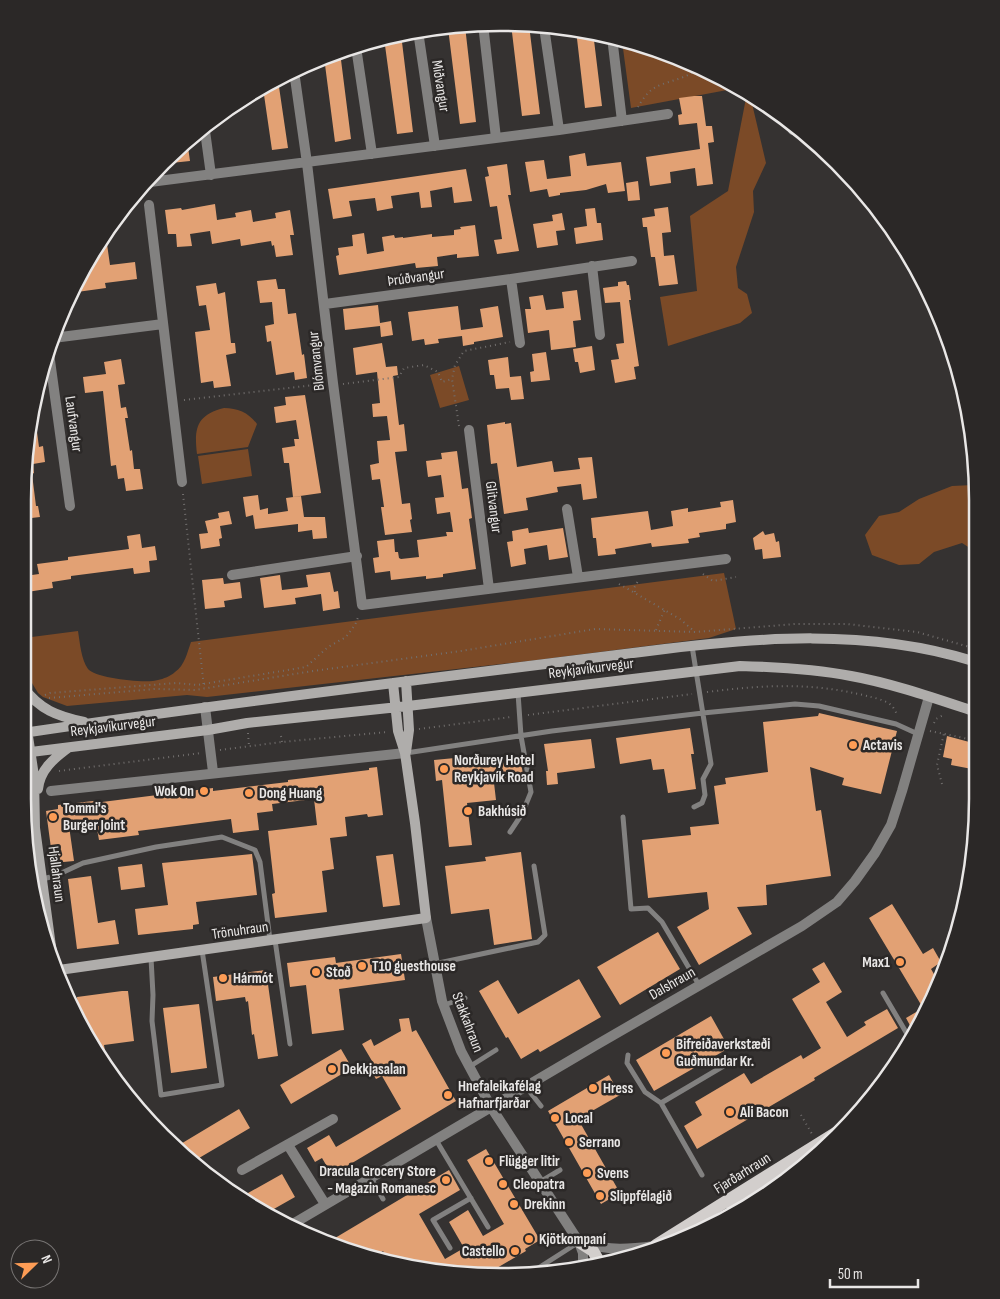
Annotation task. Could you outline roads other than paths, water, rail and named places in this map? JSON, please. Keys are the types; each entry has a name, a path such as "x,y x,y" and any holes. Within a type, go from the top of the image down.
{"main road":[{"name":"Reykjavíkurvegur","path":"31,732 393,682 692,646 768,639 863,639 914,646 969,660"},
{"name":"Reykjavíkurvegur","path":"31,752 208,730 247,723 394,708 740,666 781,667 852,676 929,696 969,710"},
{"name":"Stakkahraun","path":"405,753 409,730 406,681"},
{"name":"Stakkahraun","path":"393,682 394,708 398,731 405,753 426,918"},
{"path":"31,692 35,702 64,718 92,723"},
{"path":"31,803 47,765 69,747"},
{"name":"Hjallahraun","path":"32,816 36,828 42,879 41,892"},
{"name":"Trönuhraun","path":"64,969 426,918"},
{"name":"Fjarðarhraun","path":"686,1229 778,1176"},
{"path":"579,1242 593,1251 597,1258"}],"street":[{"path":"484,32 496,138"},
{"path":"545,33 559,130"},
{"name":"Miðvangur","path":"419,38 435,146"},
{"path":"613,45 622,121"},
{"path":"357,54 372,154"},
{"path":"295,79 307,163"},
{"path":"157,181 559,130 668,114"},
{"path":"206,136 211,175"},
{"name":"Blómvangur","path":"307,163 362,605 489,589"},
{"path":"149,205 184,485"},
{"name":"Þrúðvangur","path":"325,304 632,261"},
{"path":"592,266 600,335"},
{"path":"511,279 520,342"},
{"path":"61,337 163,324"},
{"name":"Laufvangur","path":"51,366 70,506"},
{"name":"Glitvangur","path":"469,432 489,589"},
{"path":"567,509 578,577"},
{"path":"232,575 356,556"},
{"path":"489,589 726,559"},
{"name":"Dalshraun","path":"299,1222 325,1204 802,926 837,902 876,854 893,820 929,696"},
{"path":"205,708 213,772"},
{"path":"51,791 213,772 405,753"},
{"name":"Stakkahraun","path":"426,918 444,1005 461,1051 491,1107 579,1242 583,1260"},
{"path":"242,1170 333,1119"},
{"path":"288,1145 325,1204"},
{"path":"579,1242 605,1249 633,1248"}],"lane":[{"path":"692,646 711,764 703,779 705,795 702,803 694,807"},
{"path":"510,832 522,814 531,792 521,736 518,692"},
{"path":"405,753 703,713 796,704 819,706 886,722 918,734"},
{"path":"623,817 631,910 648,908 662,922 699,985"},
{"path":"42,879 55,876 84,863 147,849 222,837 255,850 260,862 290,1044"},
{"path":"434,964 538,942 545,935 534,866"},
{"path":"151,958 154,995 152,1021 161,1095 222,1085 202,950"},
{"path":"883,993 906,1033"},
{"path":"444,1005 465,998"},
{"path":"469,1067 496,1050"},
{"path":"628,1055 627,1063 645,1092 661,1103 702,1175"},
{"path":"661,1103 727,1064"},
{"path":"526,1087 540,1106"},
{"path":"436,1140 488,1227"},
{"path":"540,1182 560,1170"},
{"path":"371,1178 383,1199"},
{"path":"450,1248 434,1220 471,1198"},
{"path":"541,1266 579,1242"}],"place":[{"name":"Actavis","path":"853,745"},
{"name":"Norðurey Hotel Reykjavík Road","path":"444,769"},
{"name":"Wok On","path":"204,791"},
{"name":"Dong Huang","path":"249,793"},
{"name":"Bakhúsið","path":"468,811"},
{"name":"Tommi's Burger Joint","path":"53,817"},
{"name":"Max1","path":"900,962"},
{"name":"T10 guesthouse","path":"362,966"},
{"name":"Stoð","path":"316,972"},
{"name":"Hármót","path":"223,978"},
{"name":"Bifreiðaverkstæði Guðmundar Kr.","path":"666,1053"},
{"name":"Dekkjasalan","path":"332,1069"},
{"name":"Hress","path":"593,1088"},
{"name":"Hnefaleikafélag Hafnarfjarðar","path":"448,1095"},
{"name":"Ali Bacon","path":"730,1112"},
{"name":"Local","path":"555,1118"},
{"name":"Serrano","path":"569,1142"},
{"name":"Flügger litir","path":"489,1161"},
{"name":"Svens","path":"587,1173"},
{"name":"Dracula Grocery Store - Magazin Romanesc","path":"446,1180"},
{"name":"Cleopatra","path":"503,1184"},
{"name":"Slippfélagið","path":"600,1196"},
{"name":"Drekinn","path":"514,1204"},
{"name":"Kjötkompaní","path":"529,1239"},
{"name":"Castello","path":"515,1251"}]}
